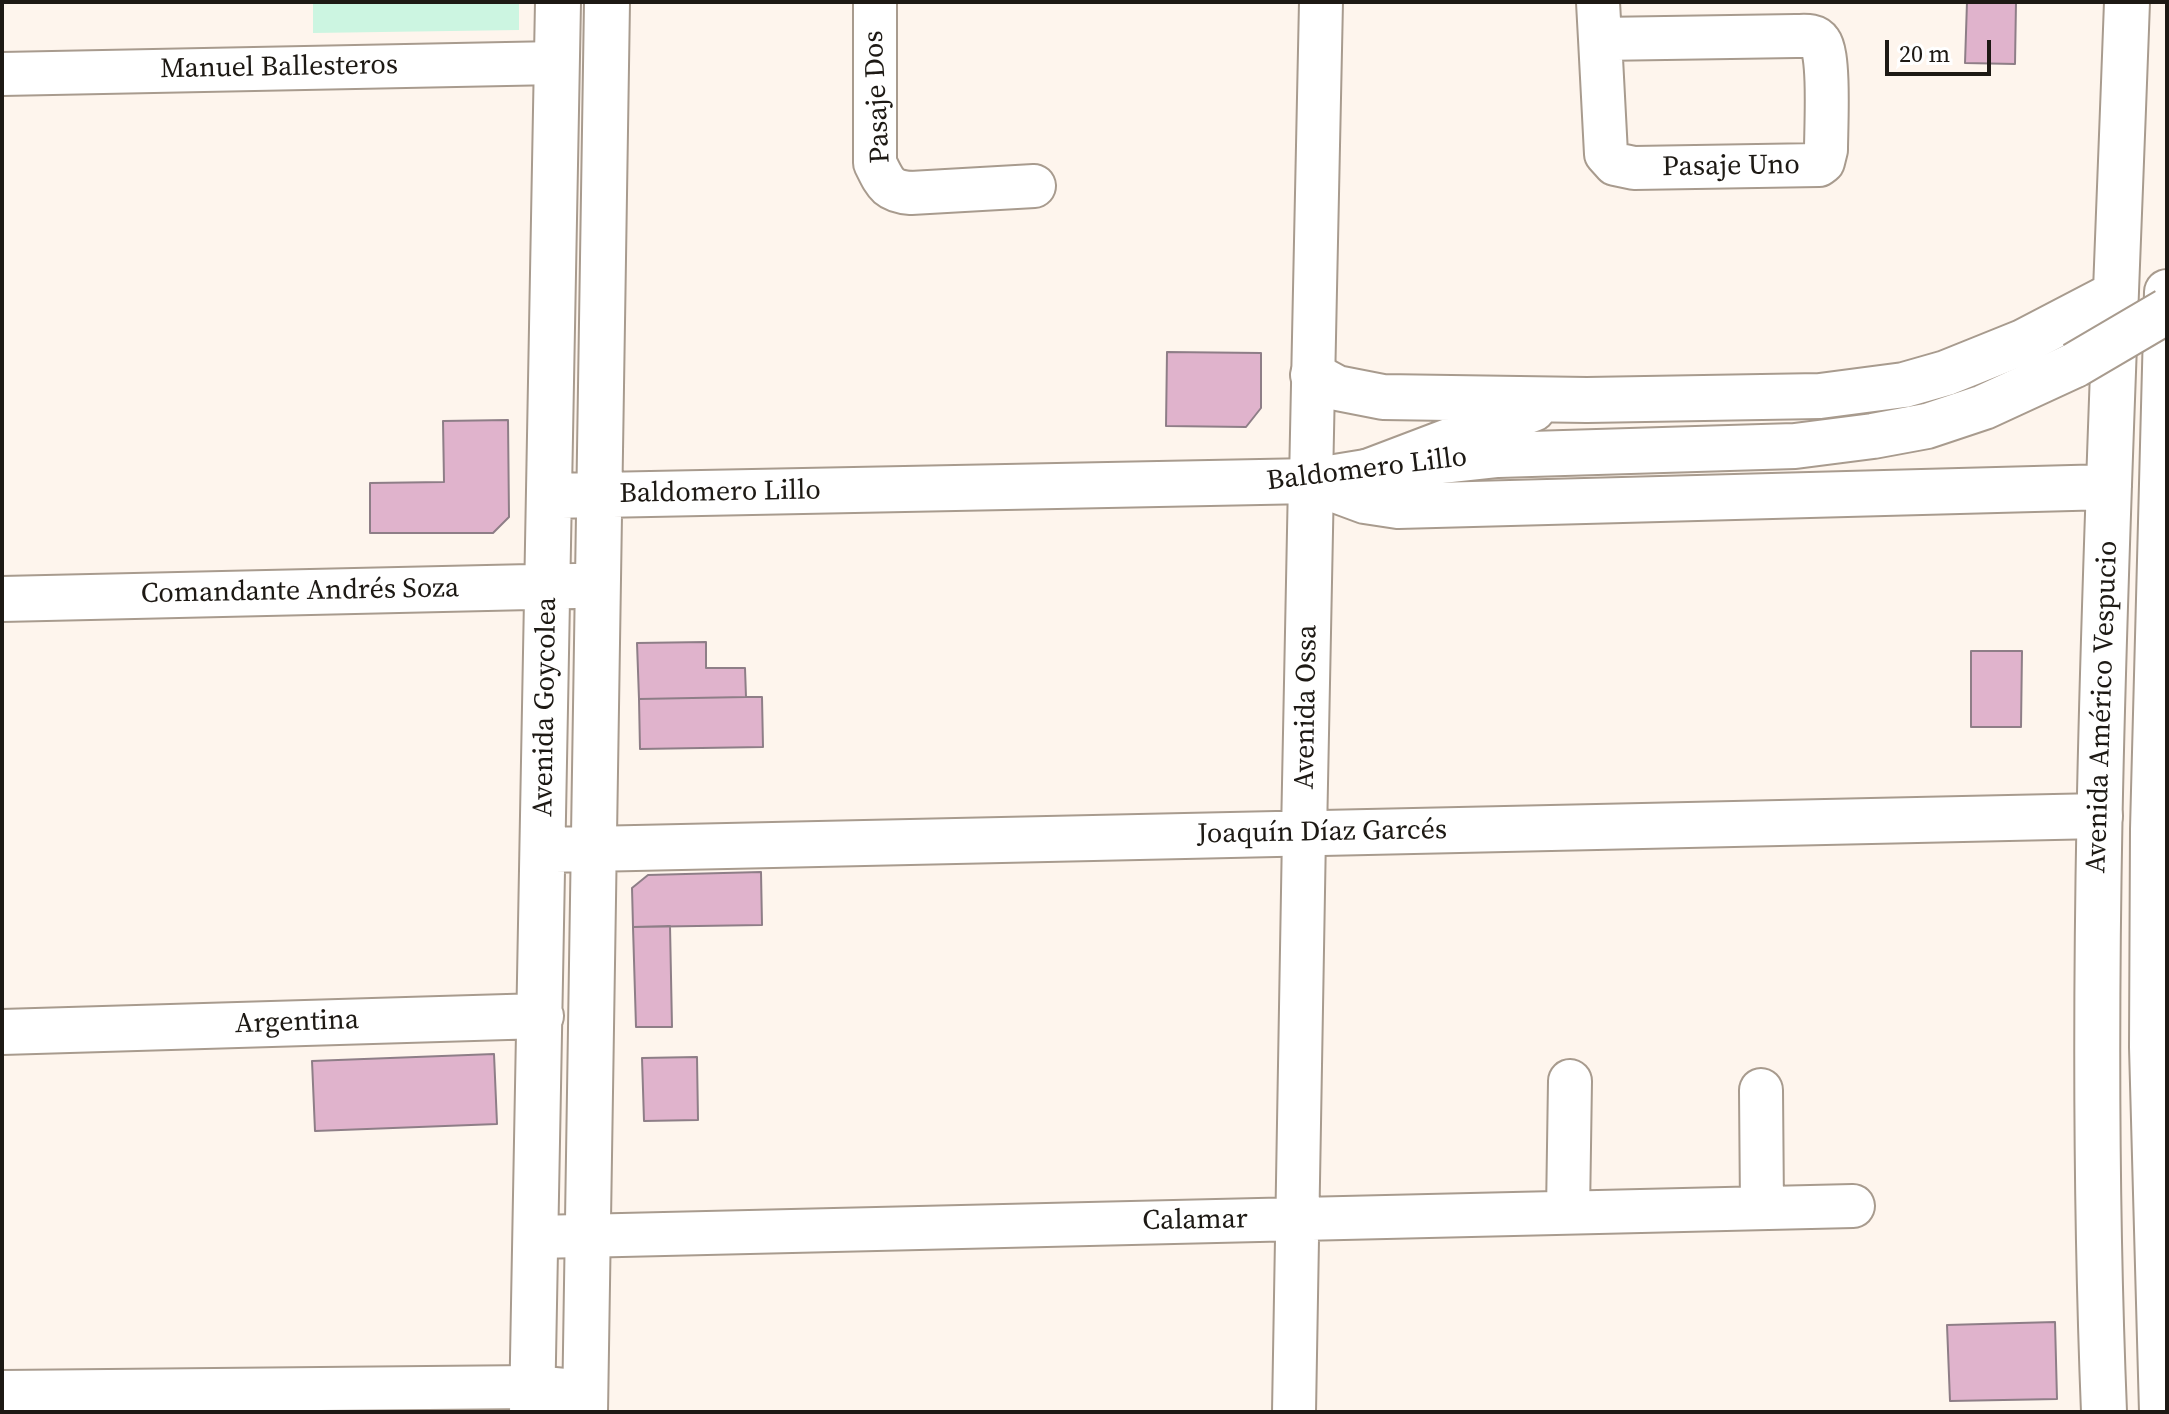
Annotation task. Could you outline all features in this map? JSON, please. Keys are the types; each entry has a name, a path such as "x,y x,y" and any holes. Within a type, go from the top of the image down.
{"main road":[{"name":"Avenida Goycolea","path":"532,1400 558,2"},
{"name":"Avenida Goycolea","path":"586,1402 607,2"},
{"name":"Avenida Américo Vespucio","path":"2104,1412 2097,1065 2100,816 2127,2"},
{"path":"2162,1412 2152,1047 2153,829 2167,292"},
{"path":"1313,375 1337,388 1383,397 1587,400 1820,396 1904,385 1985,359 2115,294"},
{"name":"Baldomero Lillo","path":"549,496 1311,481 1498,455 1795,446 1927,426 1984,407 2075,365 2167,311"},
{"path":"1367,472 1526,411 1587,400"},
{"path":"1311,481 1344,496 1398,506 2109,487"},
{"name":"Avenida Ossa","path":"1304,834 1311,481"},
{"name":"Comandante Andrés Soza","path":"2,599 599,585"},
{"name":"Joaquín Díaz Garcés","path":"544,850 2100,816"},
{"name":"Argentina","path":"2,1032 541,1016"}],"street":[{"name":"Pasaje Dos","path":"875,2 875,163 885,183 897,192 911,193 1034,186"},
{"name":"Avenida Ossa","path":"1311,481 1321,2"},
{"name":"Pasaje Uno","path":"1599,21 1815,37 1825,56 1826,150 1823,162 1810,167 1634,168 1615,164 1606,154 1604,144 1599,21"},
{"name":"Manuel Ballesteros","path":"2,74 557,63"},
{"name":"Avenida Ossa","path":"1294,1412 1304,834"},
{"name":"Argentina","path":"541,1016 591,1014"},
{"path":"1568,1212 1570,1081"},
{"path":"1761,1090 1762,1208"},
{"name":"Calamar","path":"537,1237 1853,1206"},
{"path":"2,1392 586,1402"}],"green space":[{"path":"313,2 519,2 519,30 313,33"}],"building":[{"path":"1967,2 2016,2 2015,64 1965,63"},
{"path":"1167,352 1261,353 1261,408 1246,427 1166,426"},
{"path":"508,420 509,517 493,533 370,533 370,483 444,482 443,421"},
{"path":"706,642 706,668 745,668 746,697 639,699 637,643"},
{"path":"1971,651 2022,651 2021,727 1971,727"},
{"path":"762,697 763,747 640,749 639,699"},
{"path":"761,872 762,925 633,927 632,888 648,875"},
{"path":"670,926 672,1027 636,1027 633,927"},
{"path":"494,1054 497,1124 315,1131 312,1061"},
{"path":"697,1057 698,1120 644,1121 642,1058"},
{"path":"2055,1322 2057,1399 1950,1401 1947,1325"}]}
